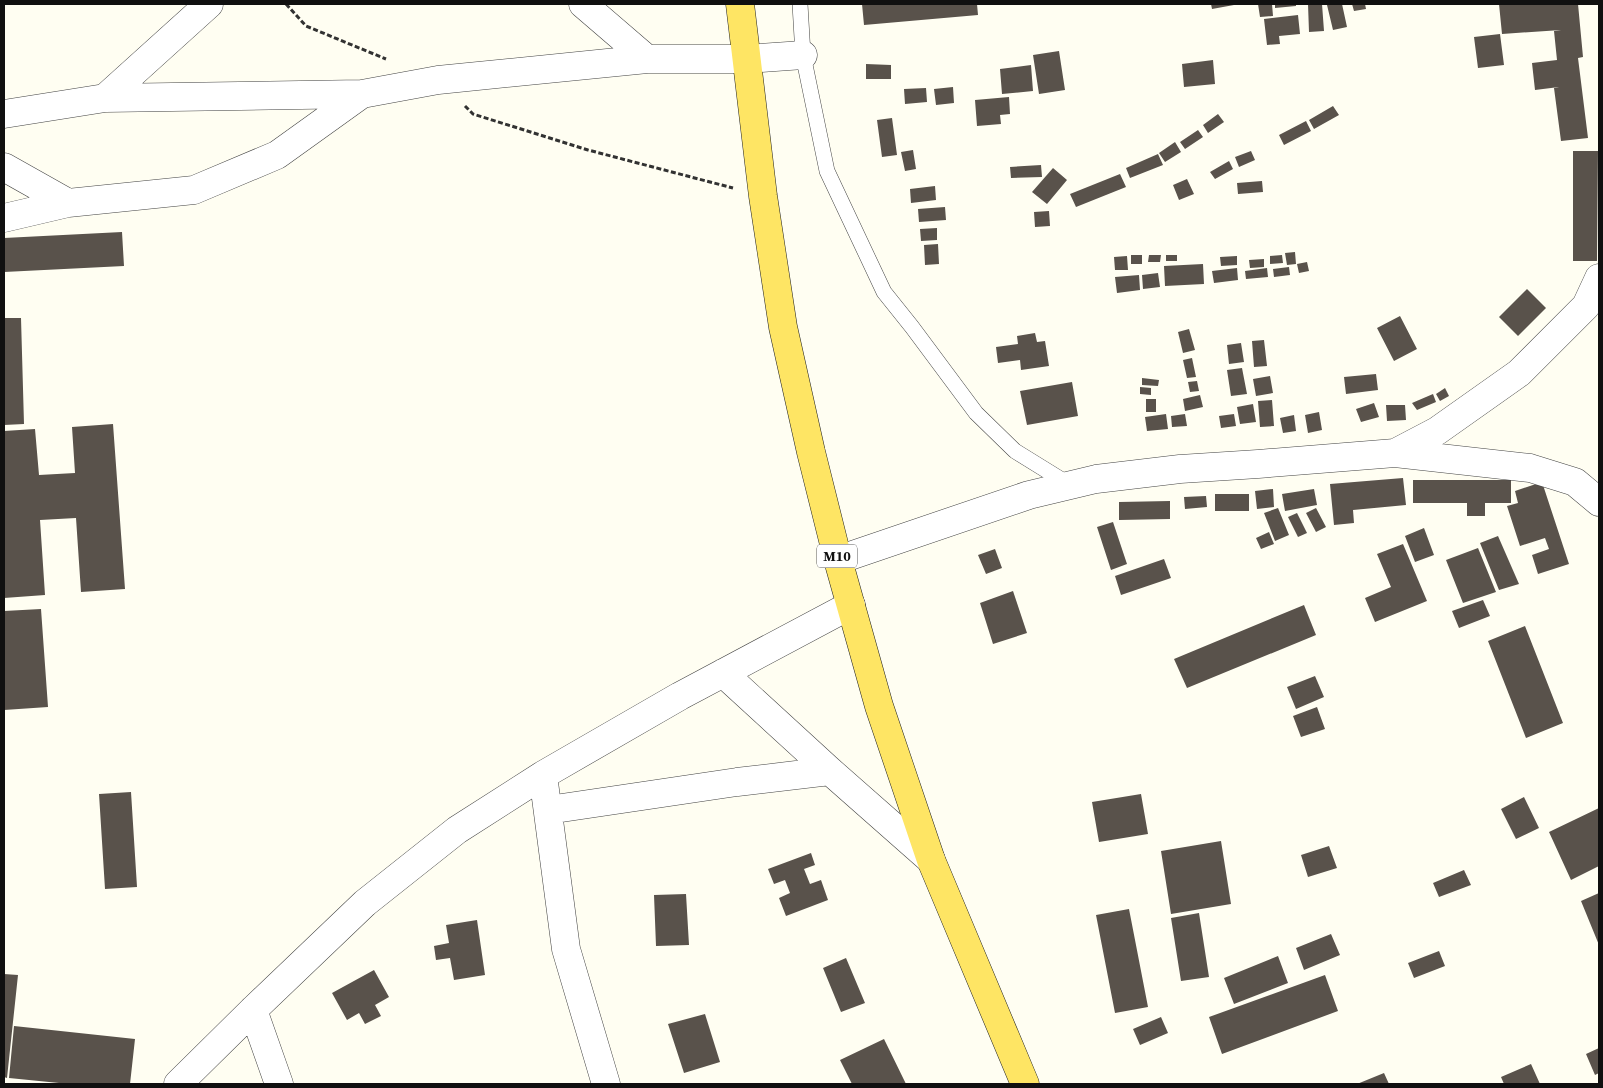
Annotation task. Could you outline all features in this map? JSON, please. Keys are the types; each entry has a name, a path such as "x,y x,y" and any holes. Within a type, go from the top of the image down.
{"main road":[{"name":"M10","path":"740,4 763,196 783,327 810,452 838,560 879,706 931,860 1025,1084"}],"street":[{"path":"105,98 209,4"},
{"path":"583,4 647,59"},
{"path":"4,114 105,98 362,94 438,80 647,59 746,59 803,55"},
{"path":"4,218 68,203 194,190 277,155 362,94"},
{"path":"4,168 68,203"},
{"path":"1396,453 1437,431 1519,373 1586,306 1599,278"},
{"path":"838,560 1029,495 1096,479 1180,469 1396,453 1530,468 1575,482 1599,502"},
{"path":"178,1084 365,903 457,830 543,775 724,673 851,605"},
{"path":"724,673 830,771 931,860"},
{"path":"548,810 737,782 830,771"},
{"path":"543,775 566,948 599,1080"},
{"path":"253,1010 279,1084"}],"lane":[{"path":"800,4 803,55 827,171 884,292 976,414 1015,451 1070,485"}],"path":[{"path":"286,4 306,26 394,62"},
{"path":"438,80 473,114 588,150 763,196"}],"building":[{"path":"862,4 977,4 978,15 864,25"},
{"path":"1211,4 1233,4 1234,5 1212,9"},
{"path":"1258,4 1272,4 1273,16 1260,17"},
{"path":"1275,4 1296,4 1296,6 1275,8"},
{"path":"1308,4 1322,4 1324,31 1309,32"},
{"path":"1342,4 1347,27 1333,30 1327,5"},
{"path":"1352,4 1365,4 1366,9 1354,11"},
{"path":"1499,4 1578,4 1583,57 1578,58 1588,138 1561,141 1554,88 1559,87 1535,90 1532,63 1557,60 1554,31 1561,30 1502,34"},
{"path":"1298,15 1300,34 1279,36 1280,44 1267,45 1264,19"},
{"path":"1500,34 1504,65 1478,68 1474,37"},
{"path":"1059,51 1065,90 1039,94 1033,55"},
{"path":"1213,60 1215,84 1184,87 1182,64"},
{"path":"866,64 891,65 891,79 866,79"},
{"path":"1031,65 1033,91 1002,94 1000,69"},
{"path":"953,87 954,103 936,105 934,89"},
{"path":"926,88 927,102 905,104 904,89"},
{"path":"1009,97 1010,114 1000,115 1001,124 977,126 975,100"},
{"path":"1333,106 1339,115 1314,129 1309,120"},
{"path":"1218,114 1224,122 1208,133 1203,125"},
{"path":"892,118 897,155 882,157 877,120"},
{"path":"1306,121 1311,131 1284,145 1279,135"},
{"path":"1198,130 1203,137 1185,149 1180,142"},
{"path":"1175,142 1181,152 1165,162 1159,153"},
{"path":"913,150 916,169 905,171 901,152"},
{"path":"1251,151 1255,160 1239,167 1235,157"},
{"path":"1573,151 1598,151 1597,261 1573,261"},
{"path":"1158,154 1163,165 1130,178 1126,168"},
{"path":"1229,161 1233,169 1215,179 1210,172"},
{"path":"1041,165 1042,177 1011,178 1010,167"},
{"path":"1053,168 1067,180 1047,204 1032,192"},
{"path":"1120,174 1126,187 1076,207 1070,194"},
{"path":"1187,179 1194,194 1179,200 1173,185"},
{"path":"1262,181 1263,192 1238,194 1237,183"},
{"path":"935,186 936,200 911,203 910,189"},
{"path":"945,207 946,220 919,222 918,209"},
{"path":"1049,211 1050,226 1035,227 1034,212"},
{"path":"937,228 937,240 921,241 920,229"},
{"path":"122,232 124,266 4,272 4,238"},
{"path":"938,244 939,264 925,265 924,245"},
{"path":"1295,252 1296,264 1287,265 1285,253"},
{"path":"1131,255 1142,255 1142,264 1131,264"},
{"path":"1149,255 1161,255 1160,262 1148,262"},
{"path":"1166,255 1177,255 1177,261 1166,261"},
{"path":"1282,255 1283,263 1270,264 1270,256"},
{"path":"1127,256 1128,270 1115,270 1114,257"},
{"path":"1237,256 1237,265 1221,266 1220,257"},
{"path":"1264,259 1264,267 1250,268 1249,260"},
{"path":"1307,262 1309,271 1299,273 1297,264"},
{"path":"1203,264 1204,284 1165,286 1164,266"},
{"path":"1289,267 1290,275 1274,277 1273,269"},
{"path":"1237,268 1238,280 1214,283 1212,271"},
{"path":"1267,268 1268,277 1246,279 1245,271"},
{"path":"1158,273 1160,287 1143,289 1142,275"},
{"path":"1139,275 1140,290 1117,293 1115,277"},
{"path":"1527,289 1546,308 1518,336 1499,317"},
{"path":"1400,316 1417,349 1394,361 1377,328"},
{"path":"4,318 21,318 24,424 4,425"},
{"path":"1189,329 1195,350 1183,353 1178,332"},
{"path":"1035,333 1037,342 1045,341 1049,366 1021,370 1020,360 998,363 996,347 1018,344 1017,336"},
{"path":"1264,340 1267,366 1254,367 1252,341"},
{"path":"1241,343 1244,362 1229,364 1227,345"},
{"path":"1192,358 1196,377 1187,378 1183,360"},
{"path":"1242,368 1247,394 1231,396 1227,370"},
{"path":"1376,374 1378,390 1346,394 1344,377"},
{"path":"1270,376 1273,393 1256,396 1253,379"},
{"path":"1142,378 1159,380 1158,386 1142,385"},
{"path":"1197,381 1199,391 1190,392 1188,382"},
{"path":"1072,382 1078,416 1027,425 1020,391"},
{"path":"1140,387 1151,388 1151,395 1140,394"},
{"path":"1445,388 1449,396 1440,401 1436,394"},
{"path":"1433,394 1436,402 1417,410 1412,403"},
{"path":"1200,395 1203,407 1185,411 1183,399"},
{"path":"1146,399 1156,399 1156,412 1146,412"},
{"path":"1272,400 1274,426 1260,427 1258,401"},
{"path":"1374,403 1379,417 1361,422 1356,409"},
{"path":"1253,404 1256,422 1240,424 1237,407"},
{"path":"1386,405 1405,405 1406,420 1387,421"},
{"path":"1319,412 1322,430 1308,433 1305,415"},
{"path":"1166,414 1168,429 1147,431 1145,417"},
{"path":"1185,414 1187,426 1172,427 1171,416"},
{"path":"1234,414 1236,426 1221,428 1219,416"},
{"path":"1294,415 1296,431 1283,433 1280,418"},
{"path":"113,424 125,589 81,592 76,518 40,520 45,595 4,598 4,431 35,429 39,475 75,473 72,427"},
{"path":"1403,478 1406,505 1353,510 1354,523 1334,525 1330,484"},
{"path":"1413,480 1511,480 1511,503 1485,503 1485,516 1467,516 1467,503 1413,503"},
{"path":"1542,482 1569,564 1538,574 1532,555 1549,549 1545,538 1520,546 1507,506 1518,503 1515,491"},
{"path":"1273,489 1274,507 1257,509 1255,491"},
{"path":"1314,489 1317,505 1285,511 1282,494"},
{"path":"1215,494 1249,494 1249,511 1215,511"},
{"path":"1206,496 1207,507 1185,509 1184,497"},
{"path":"1170,501 1170,519 1119,520 1119,502"},
{"path":"1278,508 1289,535 1275,541 1264,513"},
{"path":"1316,508 1326,527 1316,532 1306,513"},
{"path":"1297,513 1307,533 1298,537 1288,517"},
{"path":"1113,522 1127,564 1111,570 1097,527"},
{"path":"1424,528 1434,555 1415,562 1405,536"},
{"path":"1269,532 1274,544 1261,549 1256,538"},
{"path":"1498,536 1519,584 1499,590 1480,543"},
{"path":"1403,544 1427,601 1375,622 1365,598 1391,587 1377,554"},
{"path":"1478,548 1496,592 1463,603 1446,560"},
{"path":"995,549 1002,568 986,574 978,555"},
{"path":"1164,559 1171,578 1121,595 1115,576"},
{"path":"1013,591 1027,633 993,644 980,603"},
{"path":"1483,600 1490,616 1459,628 1452,611"},
{"path":"1304,605 1316,635 1187,688 1174,659"},
{"path":"41,609 48,707 4,710 4,611"},
{"path":"1525,626 1563,723 1526,738 1488,641"},
{"path":"1315,676 1324,697 1296,709 1287,687"},
{"path":"1317,707 1325,729 1301,737 1293,716"},
{"path":"131,792 137,887 105,889 99,794"},
{"path":"1141,794 1148,834 1099,842 1092,802"},
{"path":"1524,797 1539,828 1516,839 1501,809"},
{"path":"1599,808 1599,866 1571,880 1549,832"},
{"path":"1221,841 1231,904 1171,914 1161,851"},
{"path":"1329,846 1337,868 1308,877 1301,855"},
{"path":"811,853 815,865 804,869 810,884 821,880 828,900 786,916 779,898 790,893 785,880 774,884 768,869"},
{"path":"1464,870 1471,885 1439,897 1433,883"},
{"path":"1599,893 1599,945 1581,901"},
{"path":"686,894 689,945 656,946 654,895"},
{"path":"1129,909 1148,1007 1115,1013 1096,915"},
{"path":"1199,913 1209,977 1181,981 1171,918"},
{"path":"477,920 485,975 454,980 450,958 436,960 434,946 449,943 446,925"},
{"path":"1331,934 1340,955 1304,970 1296,948"},
{"path":"1439,951 1445,966 1414,978 1408,963"},
{"path":"1278,956 1288,983 1234,1004 1224,978"},
{"path":"846,958 865,1003 841,1012 823,968"},
{"path":"374,970 389,997 375,1005 381,1016 365,1024 359,1013 347,1020 332,993"},
{"path":"4,974 18,975 7,1078 4,1077"},
{"path":"1325,975 1338,1011 1222,1054 1209,1017"},
{"path":"705,1014 720,1062 684,1073 668,1024"},
{"path":"1161,1017 1168,1033 1140,1045 1133,1029"},
{"path":"14,1026 135,1039 130,1084 69,1084 9,1078"},
{"path":"884,1039 906,1084 852,1084 840,1060"},
{"path":"1599,1048 1599,1073 1595,1075 1586,1054"},
{"path":"1531,1064 1540,1084 1504,1084 1501,1077"},
{"path":"1384,1073 1389,1084 1357,1084"}]}
